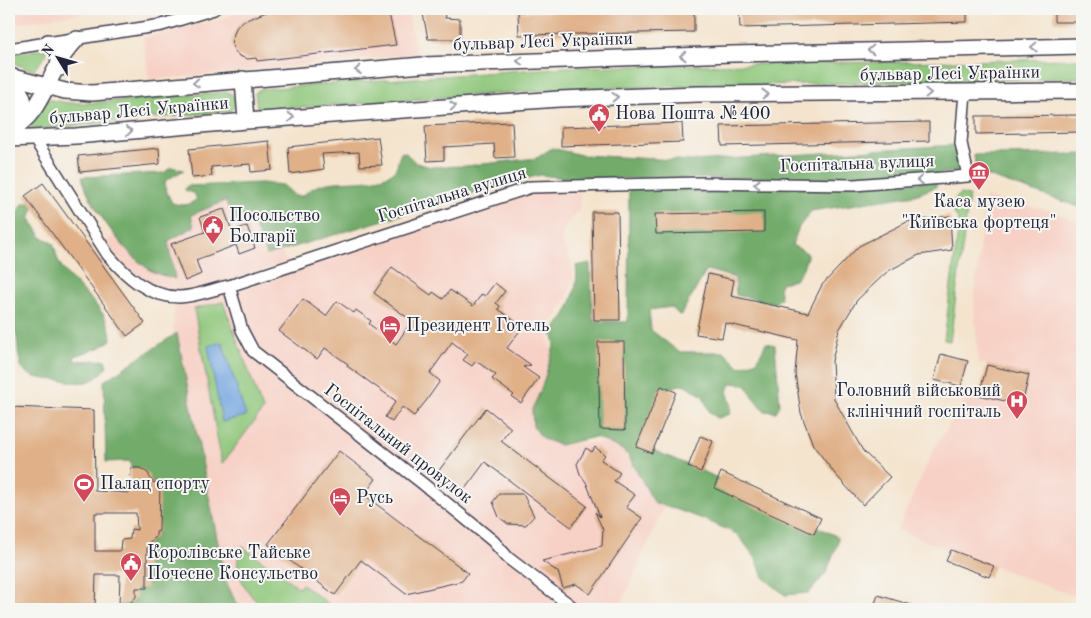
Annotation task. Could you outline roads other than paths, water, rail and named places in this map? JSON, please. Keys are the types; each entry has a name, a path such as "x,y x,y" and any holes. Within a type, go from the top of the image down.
{"main road":[{"path":"9,129 22,123 36,106 59,63 77,39"},
{"path":"48,42 57,50 61,76 68,89 73,92"},
{"name":"бульвар Лесі Українки","path":"9,76 73,92 98,92 423,65 732,54 1082,46"},
{"path":"9,65 46,86"},
{"path":"243,79 246,120"},
{"path":"9,80 23,95 24,101 22,113 9,129"},
{"name":"бульвар Лесі Українки","path":"9,139 80,136 246,120 559,99 698,94 1082,91"}],"street":[{"path":"9,48 162,25 214,9"},
{"name":"Госпітальна вулиця","path":"34,138 108,254 132,279 159,294 179,297 229,286 532,187 710,183 854,185 968,176 961,143 965,92"},
{"name":"Госпітальний провулок","path":"229,286 242,330 253,352 422,483 493,541 508,558 575,609"}],"water":[{"path":"222,342 246,416 222,422 208,346"}],"place":[{"name":"Нова Пошта №400","path":"599,133"},
{"name":"Каса музею \"Київська фортеця\"","path":"979,191"},
{"name":"Посольство Болгарії","path":"213,245"},
{"name":"Президент Готель","path":"390,345"},
{"name":"Головний військовий клінічний госпіталь","path":"1017,420"},
{"name":"Палац спорту","path":"84,503"},
{"name":"Русь","path":"340,517"},
{"name":"Королівське Тайське Почесне Консульство","path":"131,582"}]}
